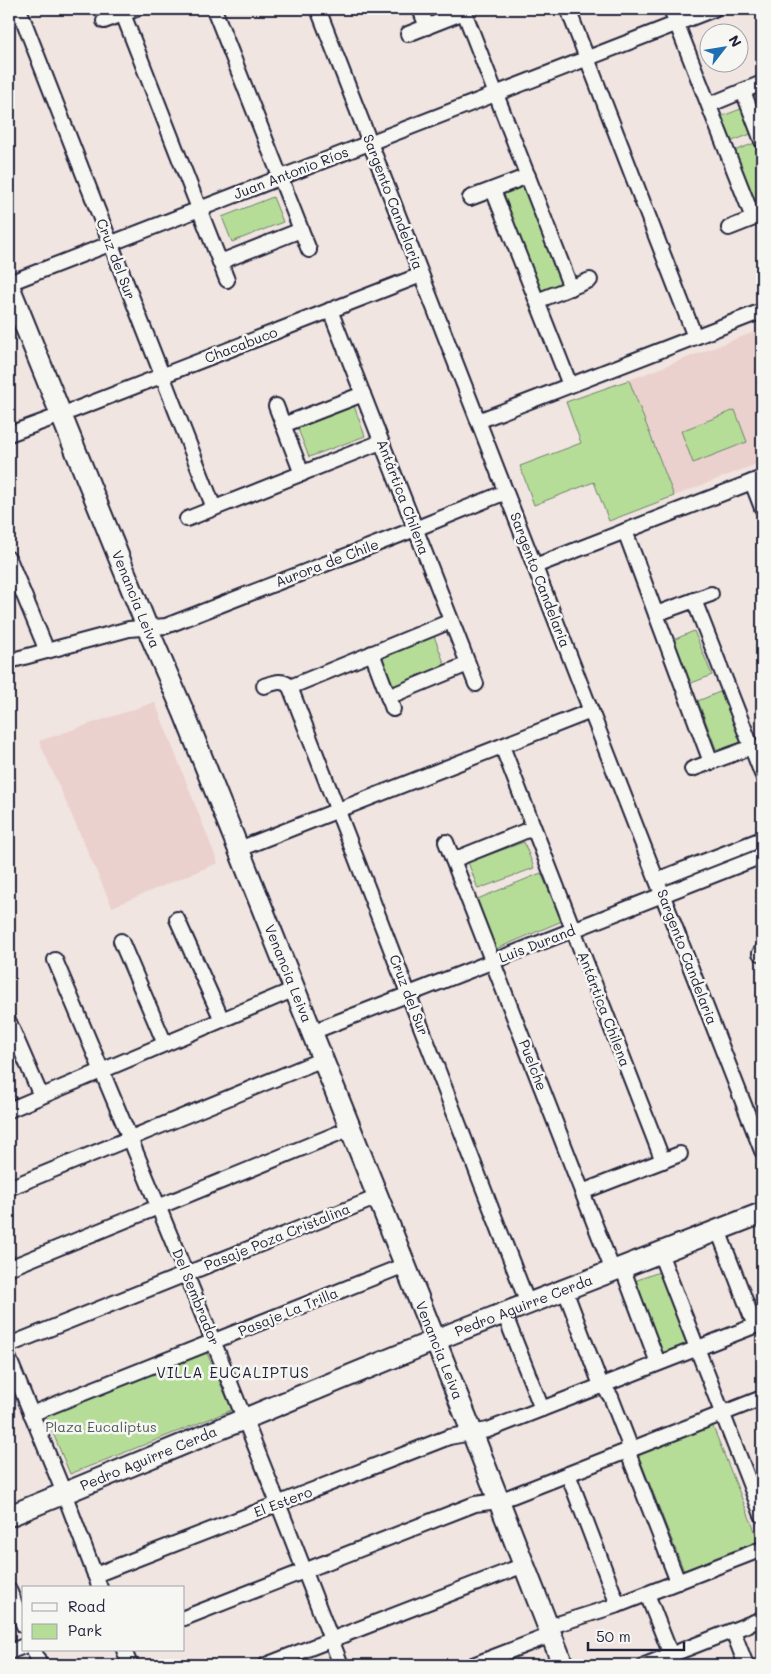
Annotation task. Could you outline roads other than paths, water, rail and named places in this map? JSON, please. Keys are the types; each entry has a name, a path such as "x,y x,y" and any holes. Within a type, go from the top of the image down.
{"street":[{"name":"Cruz del Sur","path":"19,9 214,508"},
{"path":"214,9 309,250"},
{"name":"Sargento Candelaria","path":"318,9 762,1151"},
{"path":"420,9 427,26"},
{"path":"568,9 695,337"},
{"path":"671,9 708,105 758,217 729,228"},
{"name":"Juan Antonio Ríos","path":"9,284 714,9"},
{"path":"408,34 464,10 572,288"},
{"path":"104,21 129,11 227,280"},
{"path":"708,105 762,83"},
{"path":"743,91 762,141"},
{"path":"470,198 528,176"},
{"path":"493,190 570,386"},
{"path":"220,262 301,230"},
{"name":"Chacabuco","path":"9,434 421,274"},
{"path":"537,301 590,280"},
{"name":"Venancia Leiva","path":"9,284 323,1058 563,1665"},
{"name":"Antártica Chilena","path":"330,310 476,684"},
{"path":"478,421 762,311"},
{"path":"283,425 363,394"},
{"path":"276,406 302,474"},
{"path":"188,519 381,442"},
{"path":"535,566 757,480 762,508"},
{"name":"Aurora de Chile","path":"9,661 129,629 166,626 506,492"},
{"path":"624,531 712,762"},
{"path":"9,559 47,651"},
{"path":"656,614 711,594"},
{"path":"694,600 762,774"},
{"path":"264,686 284,682 290,686 451,621"},
{"path":"372,653 390,703 468,664"},
{"name":"Cruz del Sur","path":"290,686 528,1304"},
{"path":"239,849 591,711"},
{"name":"Antártica Chilena","path":"502,746 663,1161"},
{"path":"692,769 752,747"},
{"path":"453,860 534,828"},
{"path":"657,880 762,839"},
{"name":"Puelche","path":"446,842 582,1192 658,1363"},
{"name":"Luis Durand","path":"312,1032 762,856"},
{"path":"177,919 222,1020"},
{"path":"121,940 165,1044"},
{"name":"Del Sembrador","path":"55,960 131,1138 246,1419 341,1665"},
{"path":"9,1110 295,989"},
{"path":"9,1022 41,1096"},
{"path":"9,1188 323,1058"},
{"path":"9,1268 350,1128"},
{"path":"582,1192 680,1154"},
{"name":"Pasaje Poza Cristalina","path":"9,1345 378,1197"},
{"name":"Pedro Aguirre Cerda","path":"9,1516 504,1313 762,1213"},
{"path":"718,1230 759,1324"},
{"path":"660,1253 762,1515"},
{"name":"Pasaje La Trilla","path":"31,1414 405,1265"},
{"path":"565,1290 599,1380 611,1397 628,1441 630,1458 678,1582"},
{"path":"504,1313 542,1409"},
{"name":"El Estero","path":"98,1581 278,1503 449,1437 488,1430 759,1324"},
{"path":"9,1359 98,1581"},
{"path":"185,1618 474,1504 498,1501 762,1398"},
{"path":"568,1474 618,1605"},
{"path":"473,1665 549,1631 762,1549"},
{"path":"266,1665 524,1565"},
{"path":"9,1590 22,1621"},
{"path":"647,1594 673,1660"},
{"path":"645,1665 673,1660 762,1619"},
{"path":"733,1631 746,1665"},
{"path":"9,1652 22,1647"},
{"path":"35,1652 40,1665"},
{"path":"125,1652 130,1665"}],"district":[{"name":"VILLA EUCALIPTUS","path":"233,1373"}],"park label":[{"name":"Plaza Eucaliptus","path":"101,1427"}]}
